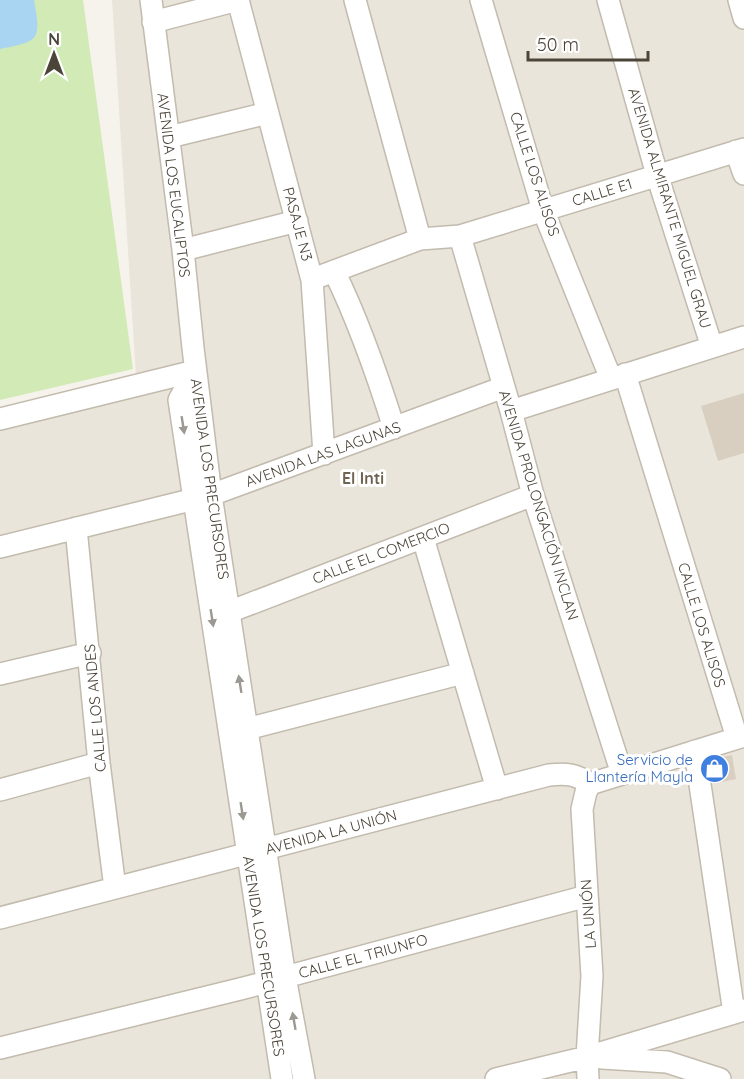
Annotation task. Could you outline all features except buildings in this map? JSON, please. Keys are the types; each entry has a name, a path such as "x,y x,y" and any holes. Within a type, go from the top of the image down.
{"street":[{"name":"AVENIDA LOS EUCALIPTOS","path":"151,0 183,250 195,371"},
{"path":"153,22 238,0"},
{"name":"PASAJE N3","path":"238,0 312,280 324,454"},
{"path":"355,0 420,239"},
{"name":"CALLE LOS ALISOS","path":"482,0 543,210 618,377 741,737"},
{"name":"AVENIDA ALMIRANTE MIGUEL GRAU","path":"608,0 657,175 712,347"},
{"path":"168,137 268,113"},
{"path":"740,150 744,174"},
{"name":"CALLE E1","path":"312,280 420,239 460,236 740,150"},
{"path":"183,250 297,221"},
{"name":"AVENIDA PROLONGACIÓN INCLAN","path":"460,236 533,495 622,774"},
{"path":"334,271 352,307 394,428"},
{"path":"511,411 744,337"},
{"path":"0,420 195,371"},
{"name":"AVENIDA LOS PRECURSORES","path":"195,371 179,400 229,612 247,729 257,851"},
{"name":"AVENIDA LAS LAGUNAS","path":"0,547 203,497 504,387"},
{"name":"CALLE EL COMERCIO","path":"229,612 533,495"},
{"name":"AVENIDA LOS PRECURSORES","path":"203,497 276,979 282,1079"},
{"name":"CALLE LOS ANDES","path":"76,528 99,763 115,888"},
{"path":"423,538 497,789"},
{"path":"0,674 90,653"},
{"path":"247,729 463,673"},
{"path":"590,784 741,737"},
{"path":"496,1079 587,1057 739,1012 695,751"},
{"path":"0,790 99,763"},
{"name":"AVENIDA LA UNIÓN","path":"0,918 549,775 578,776 590,784"},
{"name":"LA UNIÓN","path":"588,1079 587,1057 592,976 582,810 590,784"},
{"name":"CALLE EL TRIUNFO","path":"0,1048 276,979 587,896"},
{"name":"AVENIDA LOS PRECURSORES","path":"276,979 304,1079"},
{"path":"587,1057 667,1062 720,1079"}],"shaded area":[{"path":"112,0 744,0 744,1079 0,1079 0,409 136,376"}],"green space":[{"path":"0,0 83,0 133,369 0,400"}],"water":[{"path":"0,0 34,0 37,31 30,41 0,49"}],"place":[{"name":"Servicio de Llantería Mayla","path":"714,768"}],"district":[{"name":"El Inti","path":"363,478"}]}
